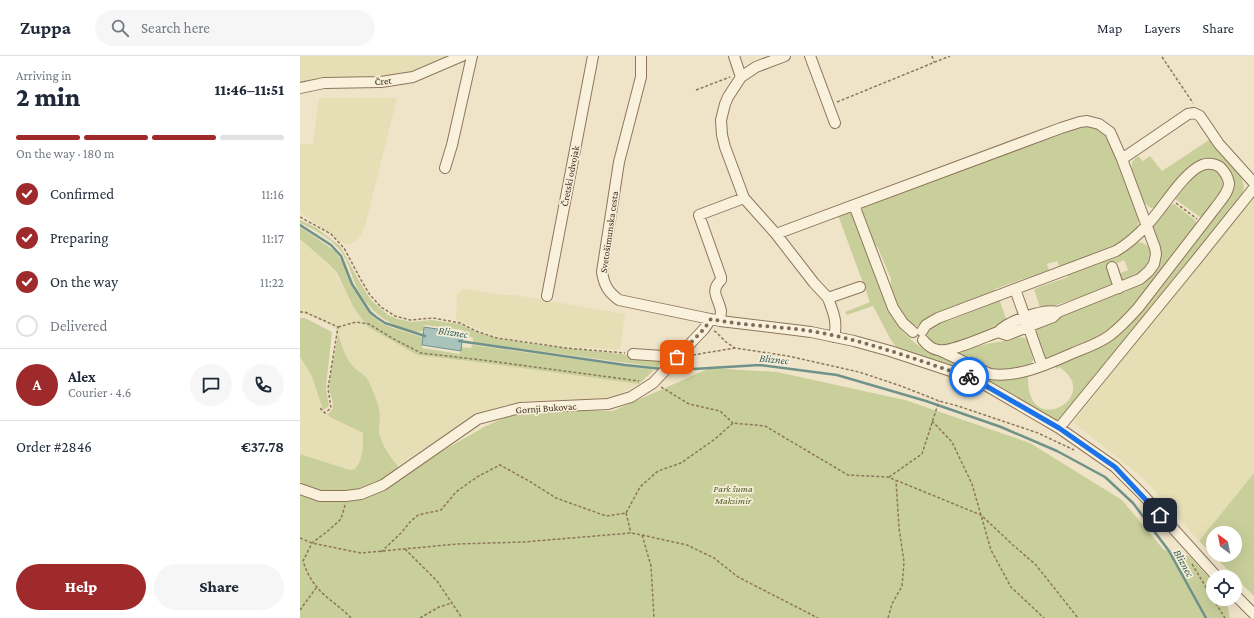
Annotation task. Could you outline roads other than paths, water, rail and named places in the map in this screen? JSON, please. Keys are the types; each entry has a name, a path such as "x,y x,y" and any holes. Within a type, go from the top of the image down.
{"street":[{"name":"Čret","path":"300,88 324,83 381,82 413,77 462,56"},
{"path":"445,168 452,145 472,56"},
{"name":"Čretski odvojak","path":"547,296 593,56"},
{"name":"Svetošimunska cesta","path":"641,56 641,77 619,162 602,272 606,288 612,295 619,300 715,320 811,332 870,345 974,379 1059,428 1115,467 1143,495 1211,570"},
{"path":"734,56 738,76"},
{"path":"786,56 756,67 738,76 725,104 721,125 725,147 744,198 776,234 828,298 836,318 834,337"},
{"path":"810,56 835,123"},
{"path":"1122,159 1188,114 1194,113 1200,116 1219,144 1254,183"},
{"path":"776,234 1054,130 1080,122 1094,122 1107,129 1116,143 1147,225 1155,248 1156,254 1154,264 1145,275 1133,282 1058,312 1053,317 1004,326 998,332 946,351 939,350"},
{"path":"854,205 893,308 902,323 919,334 930,347 990,374 998,375 1030,370 1096,344 1116,330 1138,308 1225,194 1229,181 1226,175 1218,166 1213,164 1207,164 1196,169 1188,175 1132,241 1116,252 938,318 926,325 919,334"},
{"path":"1059,428 1254,188"},
{"path":"715,320 721,312 715,290 721,280 721,277 699,215 744,198"},
{"path":"1112,267 1119,288"},
{"path":"828,298 860,287"},
{"path":"1015,289 1042,365"},
{"name":"Gornji Bukovac","path":"300,489 320,496 346,496 361,494 383,484 478,419 520,408 608,404 632,397 657,379 704,329 715,320"},
{"path":"632,354 675,360"},
{"path":"1242,603 1254,614"}],"water":[{"path":"424,327 463,333 461,351 422,345"}],"waterway":[{"name":"Bliznec","path":"300,225 331,245 341,256 352,284 370,312 385,323 425,336"},
{"name":"Bliznec","path":"459,341 662,369"},
{"name":"Bliznec","path":"669,370 760,365 837,375 926,401 1001,427 1057,451 1105,477 1133,503 1169,551 1206,618"}],"park label":[{"name":"Park šuma Maksimir","path":"733,494"}]}
